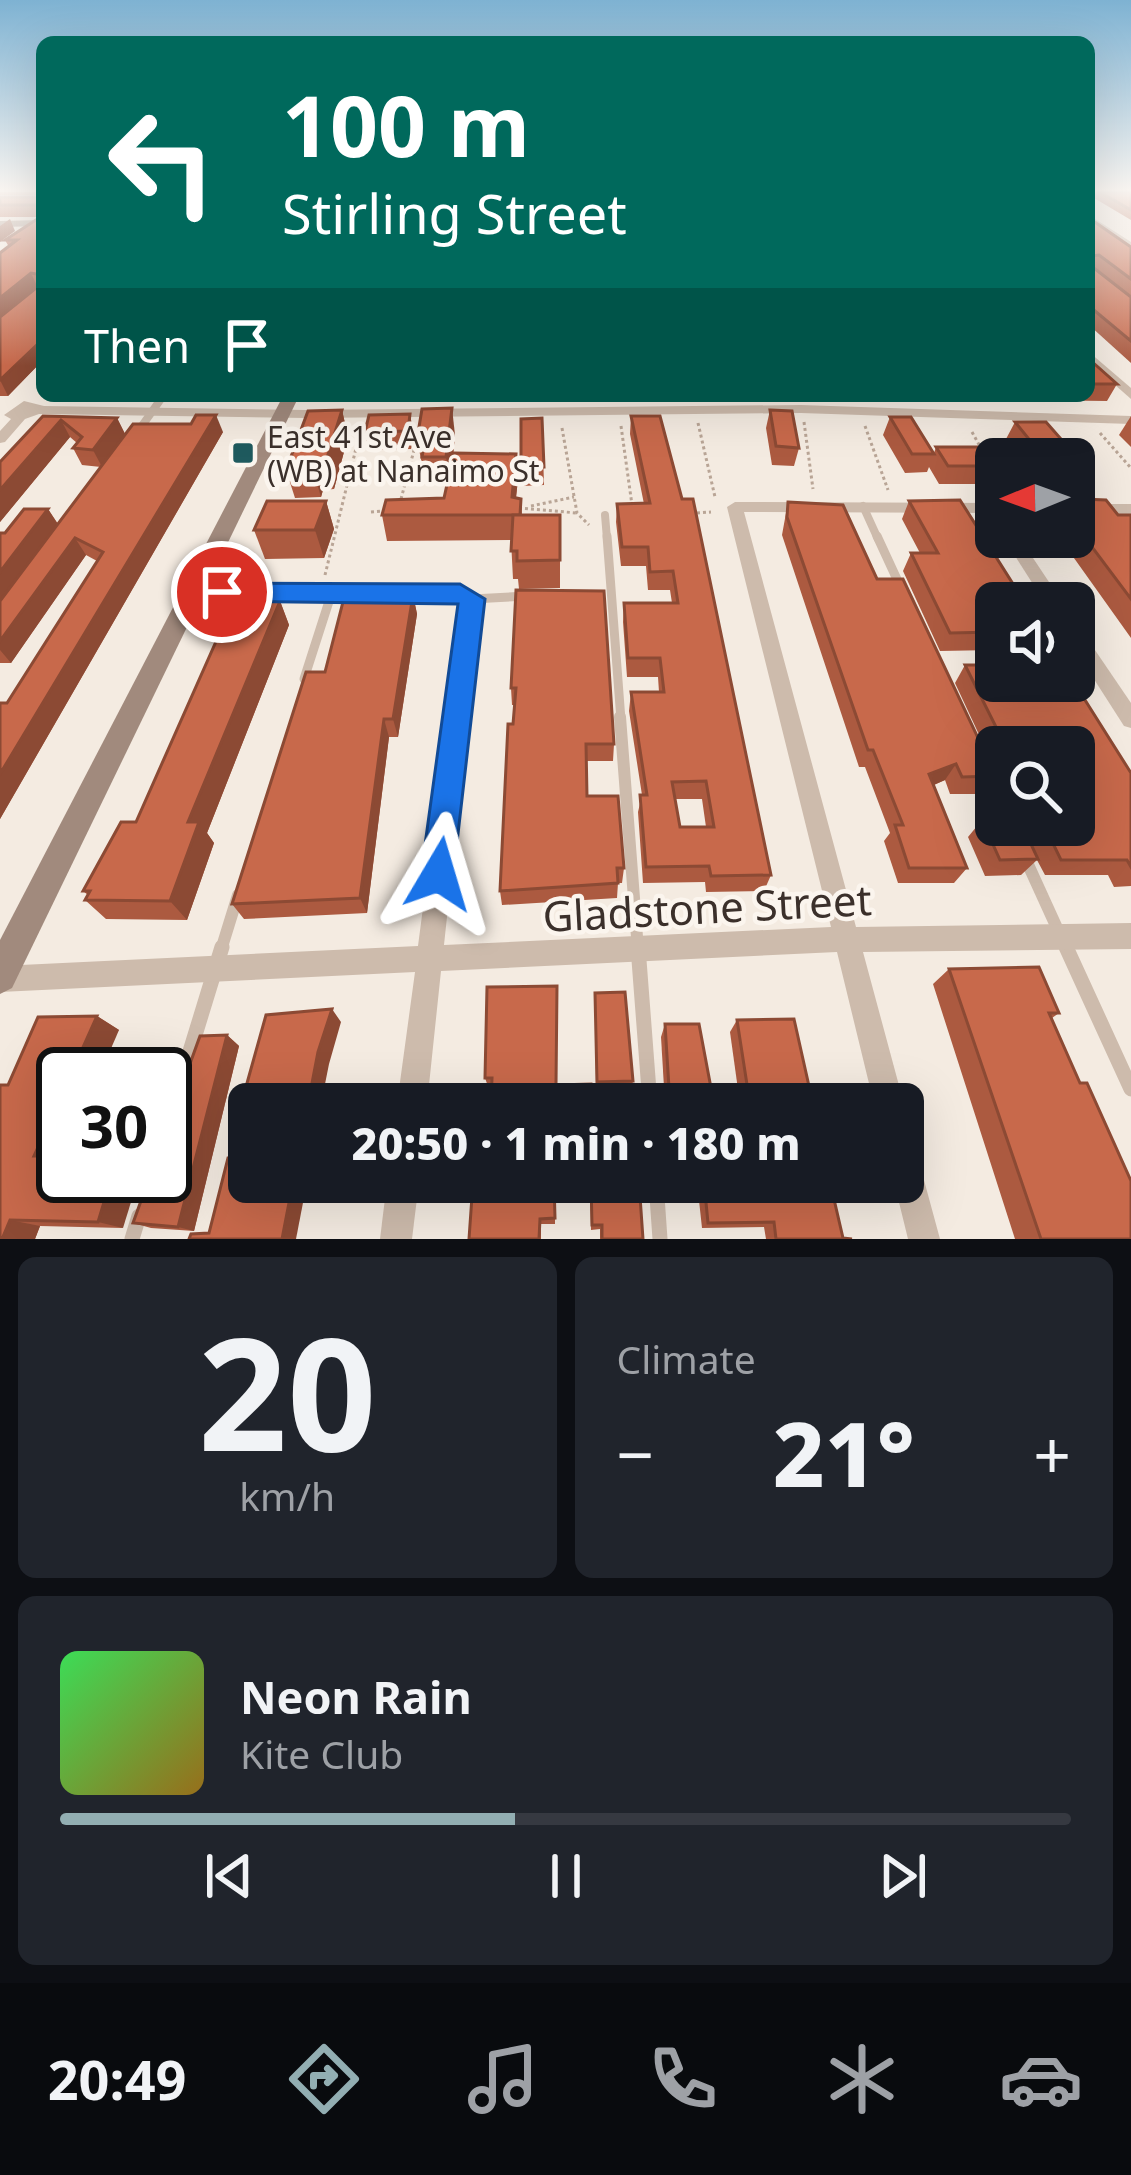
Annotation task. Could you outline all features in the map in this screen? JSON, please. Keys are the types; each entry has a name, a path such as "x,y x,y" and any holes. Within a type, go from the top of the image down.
{"main road":[{"path":"0,978 287,405"}],"street":[{"path":"1095,362 1131,395"},
{"path":"0,439 11,412 38,403 151,411 287,405 801,409 1131,420"},
{"path":"883,1083 720,505 975,509"},
{"path":"1095,511 1128,513"},
{"path":"195,592 328,585 460,593 472,599 414,1083"},
{"path":"1095,665 1131,720"},
{"name":"Gladstone Street","path":"0,978 845,938 1131,937"},
{"path":"396,1239 400,1203"},
{"path":"915,1203 924,1239"}],"lane":[{"path":"129,443 159,402"},
{"path":"863,506 910,609"},
{"path":"605,515 649,1083"},
{"path":"299,697 328,585"},
{"path":"472,599 542,596"},
{"path":"588,596 611,596"},
{"path":"1019,846 1131,1089"},
{"path":"191,1047 243,879"},
{"path":"132,1239 143,1203"},
{"path":"657,1203 660,1239"}],"path":[{"path":"802,413 815,469 813,497"},
{"path":"561,418 577,513"},
{"path":"605,515 634,514 620,418"},
{"path":"692,513 720,505 697,418"},
{"path":"863,420 892,497"},
{"path":"328,585 362,421"},
{"path":"967,424 975,438"},
{"path":"1096,429 1131,468"},
{"path":"371,512 399,511 419,431"},
{"path":"523,508 577,496"},
{"path":"502,508 577,513 607,534"}],"building":[{"path":"36,250 36,274 0,298 0,253"},
{"path":"1095,250 1131,250 1131,279"},
{"path":"1095,269 1131,297 1131,341 1095,311"},
{"path":"36,288 36,346 0,380 0,317"},
{"path":"1095,364 1117,384 1095,384"},
{"path":"452,408 446,457 422,457 425,439 417,439 422,409"},
{"path":"342,410 326,461 315,462 313,470 286,470 308,411"},
{"path":"770,410 792,411 799,448 776,446"},
{"path":"410,414 408,431 365,432 369,415"},
{"path":"196,415 216,415 0,774 0,703 7,703 103,552 75,538 0,641 0,601 133,424 191,424"},
{"path":"43,416 117,418 93,450 73,448 82,437 61,420 0,490 0,462"},
{"path":"631,416 660,416 682,499 693,499 771,875 711,876 709,866 646,867 640,795 647,795 631,692 664,692 660,658 628,658 624,603 678,603 673,571 650,572 648,547 622,547 617,504 650,503","holes":["706,781 714,827 680,827 672,782"]},
{"path":"890,417 911,417 934,454 912,454"},
{"path":"542,418 544,467 521,467 521,419"},
{"path":"1015,422 1046,422 1060,438 1028,438"},
{"path":"936,447 975,447 975,466 948,466"},
{"path":"454,453 516,454 512,497 521,499 520,515 382,515 386,500 444,498"},
{"path":"960,500 975,524 975,558 997,558 1012,582 975,582 975,632 950,633 911,553 938,553 909,501"},
{"path":"1095,500 1106,500 1118,515 1131,515 1131,599 1095,551"},
{"path":"267,501 326,501 315,530 254,530"},
{"path":"788,502 843,505 877,579 903,579 975,732 975,777 962,777 956,764 929,774 967,868 909,868 895,825 903,825 873,750 868,750 787,517"},
{"path":"24,509 48,509 0,572 0,533"},
{"path":"513,515 560,515 560,560 517,561 517,551 511,551"},
{"path":"516,590 604,591 614,744 586,744 587,796 618,796 624,868 617,868 618,883 500,891 508,724 513,724 516,688 511,688"},
{"path":"413,595 393,719 384,719 360,898 232,904 306,672 325,672 344,598"},
{"path":"234,601 280,601 188,822 199,822 170,901 85,900 90,891 83,891 121,822 136,822"},
{"path":"965,665 975,665 975,685"},
{"path":"984,702 1086,702 1131,773 1131,867 1127,860 1061,860 1054,846 1095,846 1095,726 996,726"},
{"path":"994,846 1032,846 1038,859 1000,860"},
{"path":"1039,967 1059,1013 1049,1013 1131,1181 1131,1239 1041,1239 949,969"},
{"path":"557,986 556,1083 492,1083 492,1078 485,1078 487,987"},
{"path":"625,992 633,1081 597,1082 595,993"},
{"path":"332,1009 312,1083 247,1083 266,1015"},
{"path":"97,1016 83,1047 36,1047 36,1203 104,1203 98,1222 10,1220 0,1239 0,1085 8,1085 38,1017"},
{"path":"794,1019 808,1083 747,1083 737,1020"},
{"path":"665,1024 699,1024 710,1083 669,1083"},
{"path":"227,1035 192,1172 192,1058 200,1036"},
{"path":"228,1158 228,1203 289,1203 282,1239 189,1239 191,1234 209,1233"},
{"path":"140,1203 184,1203 178,1227 133,1223"},
{"path":"472,1203 555,1203 555,1218 540,1219 539,1239 469,1239"},
{"path":"591,1203 640,1203 643,1239 602,1239 602,1225 592,1225"},
{"path":"706,1203 835,1203 843,1238 852,1239 776,1239 774,1222 708,1223"}],"place":[{"name":"East 41st Ave (WB) at Nanaimo St","path":"243,453"}],"route":[{"path":"222,592 460,593 472,599 439,874"}]}
